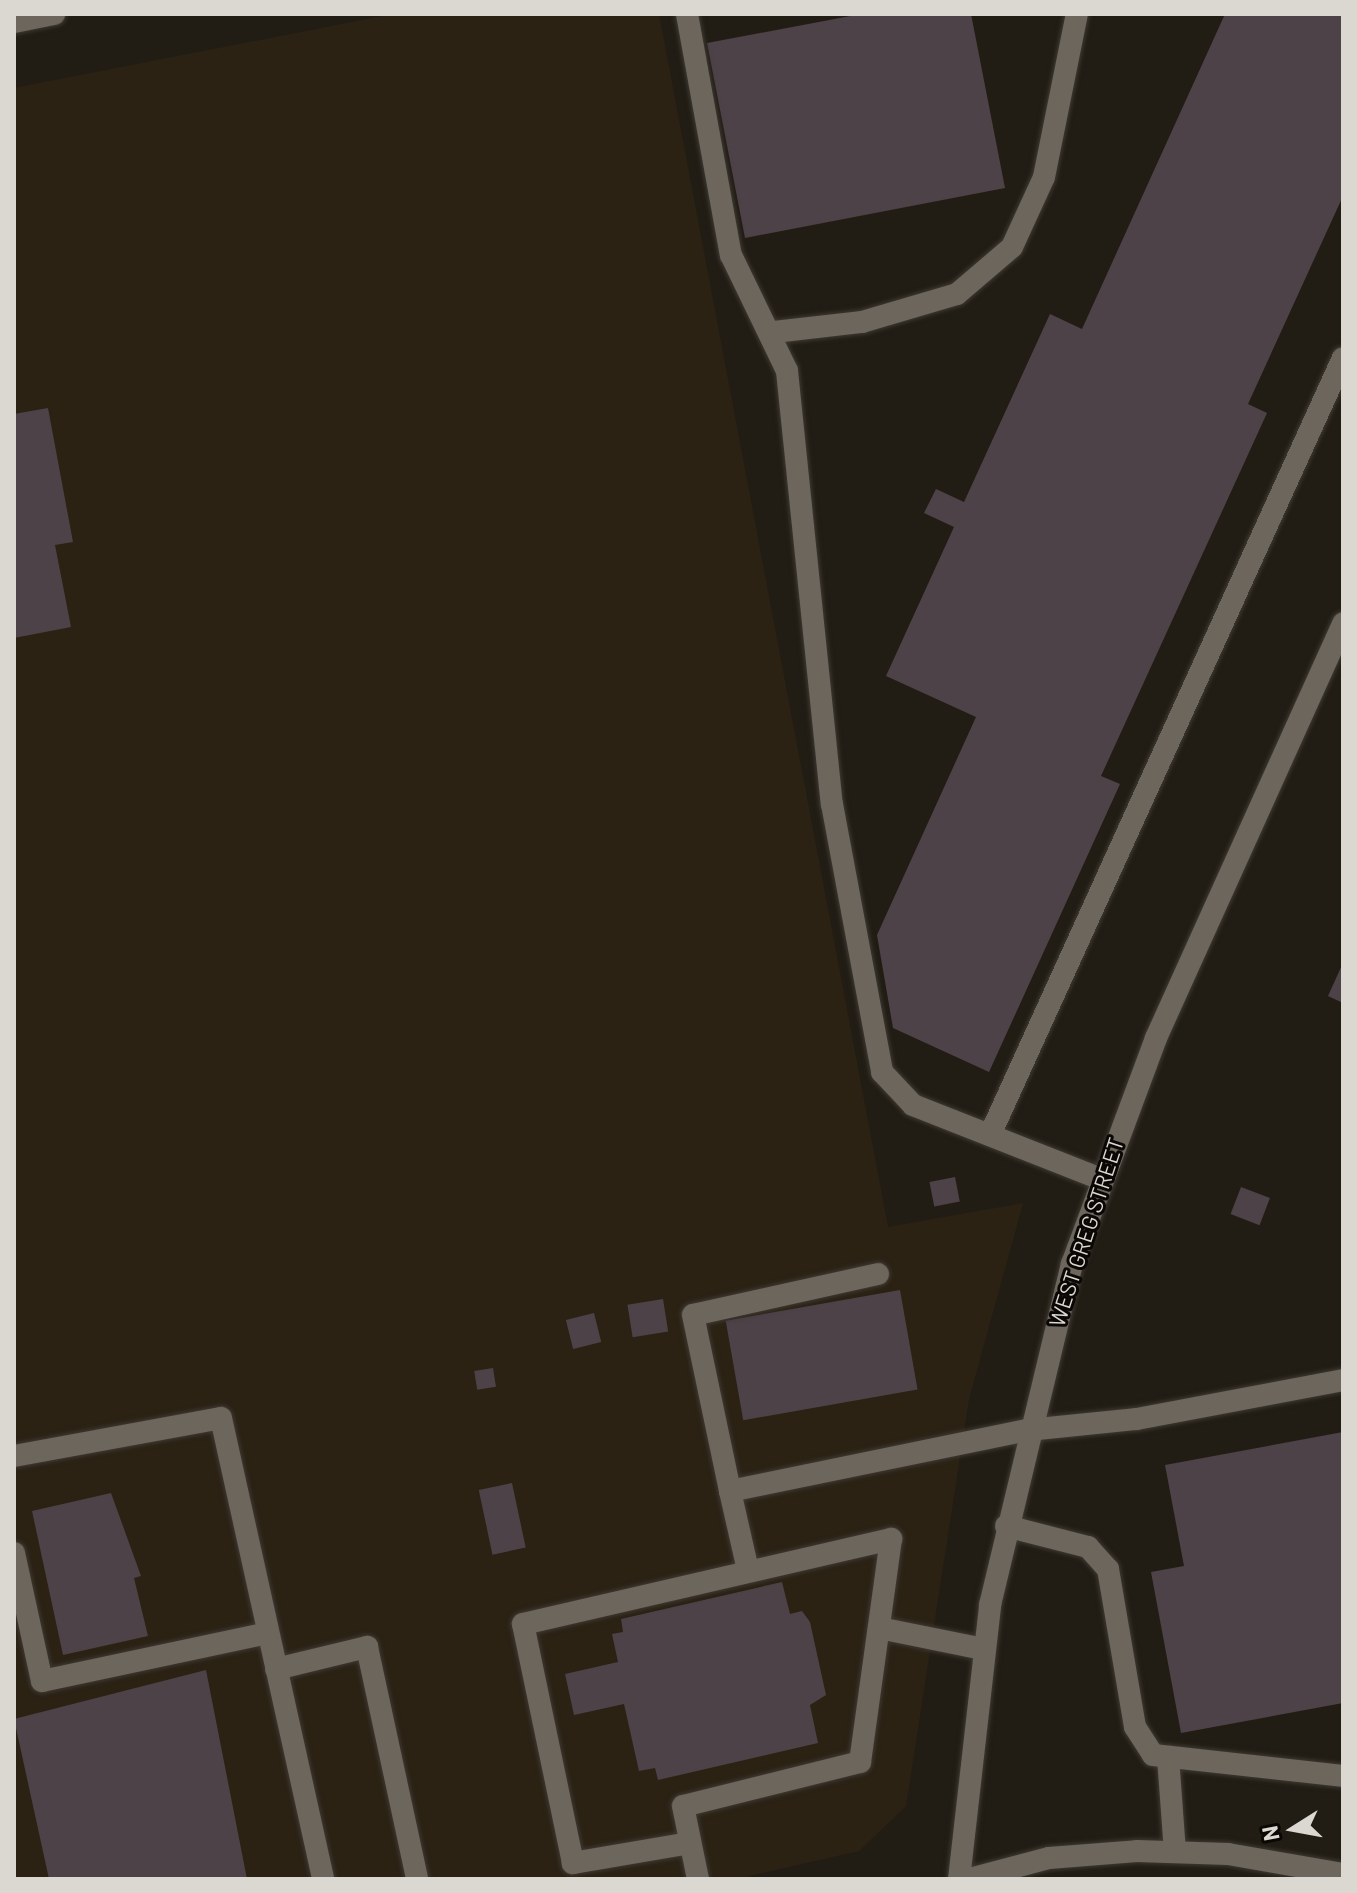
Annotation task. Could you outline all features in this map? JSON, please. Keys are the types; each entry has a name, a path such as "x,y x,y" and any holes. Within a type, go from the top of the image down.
{"main road":[{"path":"14,22 54,14"},
{"path":"687,14 731,255 774,332 787,371 832,804 882,1072 913,1105 1101,1179"},
{"path":"774,332 862,322 957,294 1012,247 1044,177 1077,14"},
{"path":"990,1135 1343,360"},
{"name":"WEST GREG STREET","path":"959,1879 983,1649 1006,1526 1028,1430 1101,1179 1169,1009 1343,623"},
{"path":"748,1570 693,1315 878,1274"},
{"path":"730,1491 1028,1430 1137,1419 1343,1380"},
{"path":"14,1456 221,1418 323,1879"},
{"path":"1006,1526 1088,1547 1108,1569 1135,1727 1153,1755 1343,1776"},
{"path":"690,1843 573,1863 523,1624 891,1539 860,1762 683,1806 698,1879"},
{"path":"14,1553 42,1681 268,1633"},
{"path":"879,1628 983,1649"},
{"path":"276,1669 367,1647 417,1879"},
{"path":"1168,1757 1175,1852"},
{"path":"970,1879 1049,1858 1175,1852 1339,1875"}],"shaded area":[{"path":"393,14 659,14 888,1227 1023,1203 969,1399 906,1806 859,1851 736,1879 14,1879 14,88"}],"building":[{"path":"861,14 971,14 1005,188 745,238 707,43"},
{"path":"1225,14 1343,14 1343,196 1248,404 1267,413 1101,776 1120,784 989,1072 893,1028 877,935 976,717 886,676 954,527 924,513 936,489 964,502 1050,314 1082,329"},
{"path":"48,408 73,542 55,545 71,627 14,638 14,414"},
{"path":"1343,963 1343,1003 1328,996"},
{"path":"955,1177 960,1202 934,1207 929,1182"},
{"path":"1241,1187 1270,1198 1260,1225 1231,1214"},
{"path":"900,1290 918,1389 743,1420 726,1321"},
{"path":"663,1299 668,1332 633,1337 627,1305"},
{"path":"594,1313 601,1342 573,1349 566,1320"},
{"path":"493,1368 496,1387 477,1390 474,1371"},
{"path":"1343,1432 1343,1703 1181,1733 1151,1572 1184,1566 1165,1465"},
{"path":"512,1483 526,1548 492,1555 479,1490"},
{"path":"111,1493 141,1576 134,1578 148,1636 63,1655 32,1511"},
{"path":"782,1582 790,1614 802,1611 810,1622 826,1695 810,1705 818,1743 658,1780 655,1768 639,1771 624,1704 574,1715 565,1674 618,1662 612,1634 623,1632 621,1619"},
{"path":"206,1670 247,1879 49,1879 14,1719"}]}
